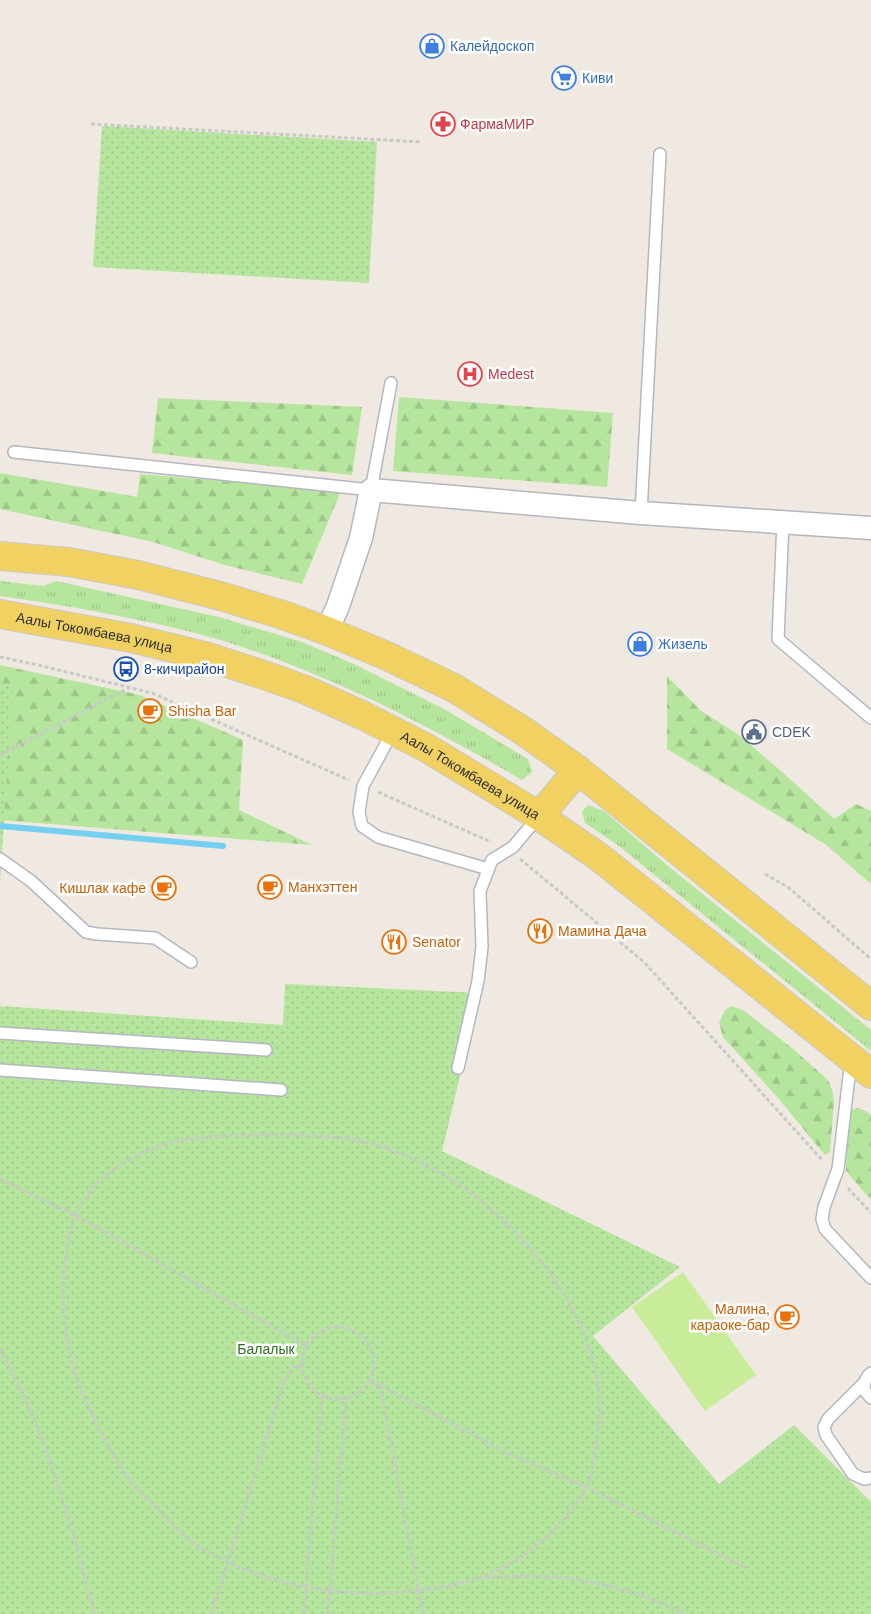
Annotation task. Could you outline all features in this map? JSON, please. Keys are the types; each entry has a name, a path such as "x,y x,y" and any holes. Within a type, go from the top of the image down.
{"main road":[{"path":"0,556 69,562 138,575 224,597 327,631 388,656 454,688 522,730 578,770 871,1006"},
{"name":"Аалы Токомбаева улица","path":"0,614 130,638 205,656 306,690 393,731 472,775 539,816 599,857 861,1066"},
{"path":"539,816 578,770"}],"street":[{"path":"327,631 338,606 361,538 371,490 641,513 871,528"}],"lane":[{"path":"641,513 660,154"},
{"path":"14,452 371,490 391,383"},
{"path":"783,522 778,640 871,718"},
{"path":"393,731 363,786 359,812 362,826 378,837 488,869"},
{"path":"458,1068 478,981 482,947 480,891 492,860 513,847 539,816"},
{"path":"0,859 31,880 86,932 155,938 191,962"},
{"path":"0,1033 266,1050"},
{"path":"861,1066 838,1169 822,1219 825,1228 871,1278"},
{"path":"0,1070 281,1090"},
{"path":"871,1373 864,1383 828,1420 824,1427 826,1436 853,1474 864,1479 871,1478"},
{"path":"864,1383 864,1390 871,1398"}],"path":[{"path":"91,124 422,142"},
{"path":"0,755 130,687"},
{"path":"765,874 788,888 871,959"},
{"path":"482,1578 510,1564 542,1543 564,1519 586,1487 594,1466 599,1422 597,1375 584,1335 564,1295 517,1234 487,1206 451,1179 388,1149 353,1139 313,1135 261,1135 190,1139 160,1146 129,1161 104,1177 75,1214 66,1255 63,1289 65,1335 77,1381 97,1428 129,1479 194,1544 228,1562 306,1588 373,1594 450,1586 482,1578 528,1576 568,1578 606,1585 643,1597 684,1614"},
{"path":"0,1179 75,1214 307,1346"},
{"path":"341,1327 351,1329 364,1338 372,1350 374,1371 370,1380 356,1394 346,1398 338,1399 322,1396 308,1382 304,1373 302,1364 307,1346 313,1338 326,1330 341,1327"},
{"path":"0,1348 30,1410 58,1484 78,1547 94,1614"},
{"path":"211,1614 284,1381 292,1367 302,1364"},
{"path":"370,1380 498,1448 586,1487 748,1568"},
{"path":"380,1385 423,1614"},
{"path":"304,1614 322,1396"},
{"path":"328,1614 346,1398"}],"green space":[{"path":"102,126 377,142 369,283 93,267"},
{"path":"399,397 613,413 607,487 393,471"},
{"path":"158,398 362,407 352,475 152,453"},
{"path":"0,473 137,497 140,474 341,491 302,584 225,565 153,542 0,509"},
{"path":"0,581 43,586 56,581 219,617 302,642 356,665 444,709 528,759 532,772 522,780 388,708 319,676 248,649 201,634 134,619 0,596"},
{"path":"0,665 140,695 243,740 239,810 312,845 0,820"},
{"path":"667,676 701,711 736,733 834,819 856,804 871,811 871,884 825,844 667,749"},
{"path":"0,683 13,684 0,882"},
{"path":"588,805 604,811 668,866 871,1030 871,1051 619,846 585,823 582,811"},
{"name":"Балалык","path":"285,984 480,993 442,1151 680,1267 593,1336 719,1484 794,1425 871,1502 871,1614 0,1614 0,1006 283,1025"},
{"path":"731,1006 743,1010 792,1048 828,1080 834,1101 830,1152 825,1155 778,1098 723,1037 719,1023 725,1010"},
{"path":"858,1108 871,1115 871,1200 846,1171 847,1124 850,1110"},
{"path":"683,1272 756,1375 705,1411 632,1307"}],"waterway":[{"path":"0,826 223,846"}],"place":[{"name":"Калейдоскоп","path":"432,46"},
{"name":"Киви","path":"564,78"},
{"name":"ФармаМИР","path":"443,124"},
{"name":"Medest","path":"470,374"},
{"name":"Жизель","path":"640,644"},
{"name":"8-кичирайон","path":"126,669"},
{"name":"Shisha Bar","path":"150,711"},
{"name":"CDEK","path":"754,732"},
{"name":"Манхэттен","path":"270,887"},
{"name":"Кишлак кафе","path":"164,888"},
{"name":"Мамина Дача","path":"540,931"},
{"name":"Senator","path":"394,942"},
{"name":"Малина, караоке-бар","path":"787,1317"}]}
